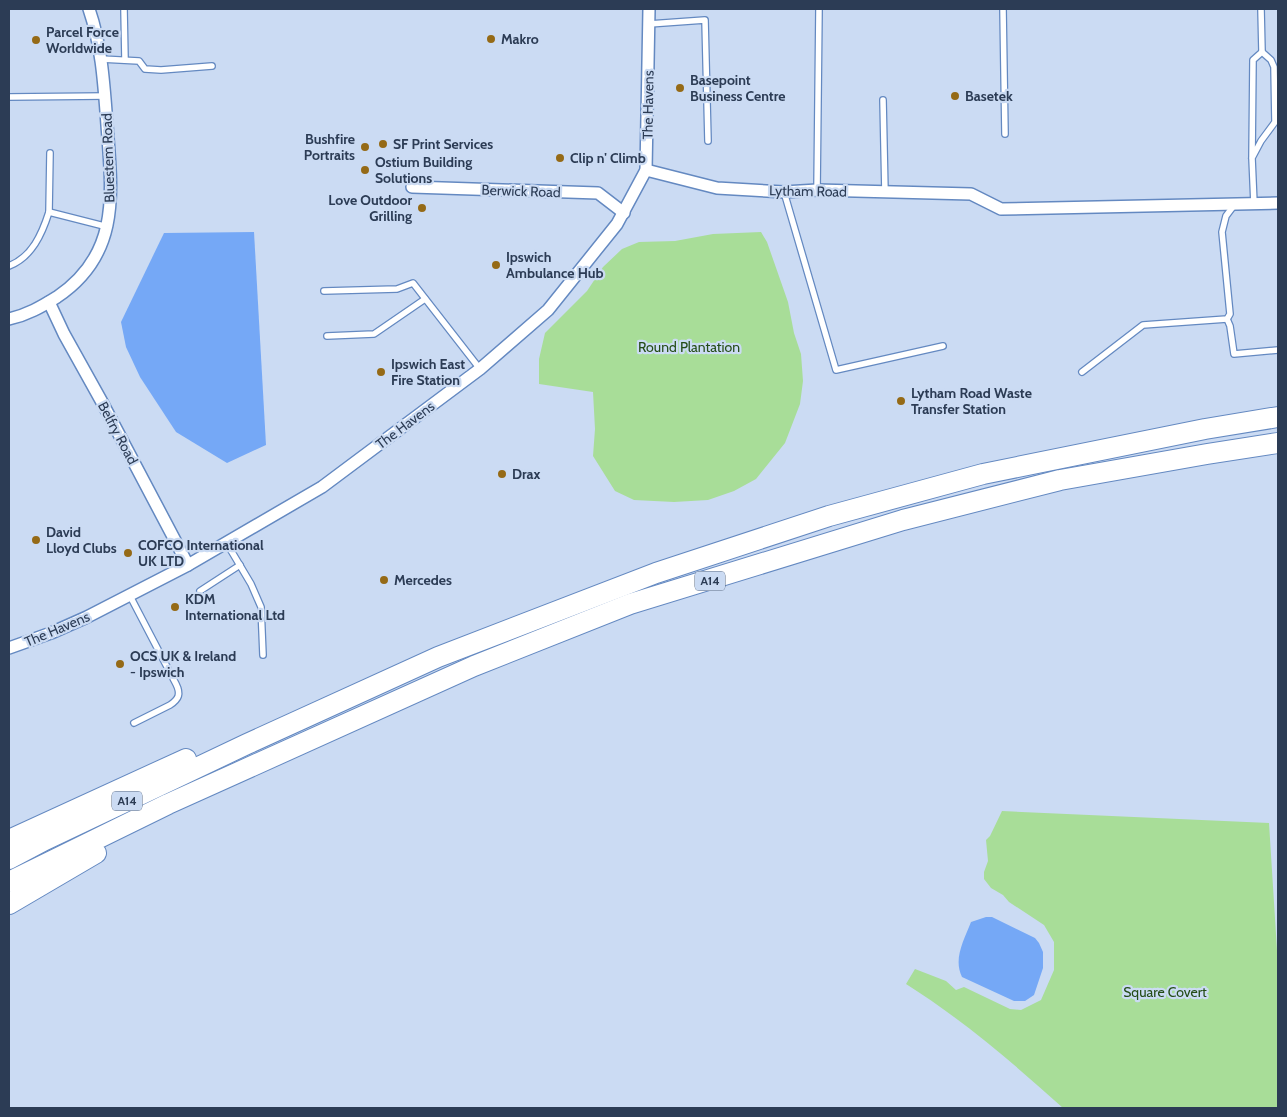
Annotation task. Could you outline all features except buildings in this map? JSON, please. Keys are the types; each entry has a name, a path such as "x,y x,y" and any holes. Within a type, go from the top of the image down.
{"highway":[{"name":"A14","path":"9,859 247,744 438,657 656,573 829,516 983,474 1196,431 1278,417"},
{"name":"A14","path":"9,882 168,804 474,666 630,604 903,520 1060,480 1278,443"},
{"name":"A14","path":"9,840 181,760 247,744"},
{"name":"A14","path":"9,904 135,830 168,804"}],"street":[{"name":"Bluestem Road","path":"9,319 21,316 49,302 71,288 94,260 104,241 108,227 111,182 105,96 96,29 88,9"},
{"name":"The Havens","path":"9,648 78,621 188,565 322,487 480,369 548,310 584,267 624,213 646,170 649,9"},
{"name":"Lytham Road","path":"646,170 717,188 784,192 817,190 971,194 1001,209 1235,204"},
{"name":"Berwick Road","path":"412,187 598,193 624,213"},
{"path":"1235,204 1278,203"},
{"name":"Belfry Road","path":"49,302 64,334 188,565"}],"lane":[{"path":"124,9 125,60"},
{"path":"817,190 819,9"},
{"path":"1004,9 1005,134"},
{"path":"1252,158 1275,122 1274,67 1271,60 1262,52 1261,9"},
{"path":"649,24 705,20 708,141"},
{"path":"1254,204 1252,158 1253,60 1262,52"},
{"path":"101,60 139,61 145,69 162,70 212,66"},
{"path":"9,97 105,96"},
{"path":"884,100 885,193"},
{"path":"9,266 27,254 38,239 49,212 50,153"},
{"path":"784,192 836,370 943,346"},
{"path":"1227,319 1230,314 1222,232 1226,216 1235,204"},
{"path":"49,212 108,227"},
{"path":"324,291 397,289 413,282 480,369"},
{"path":"327,336 374,334 425,298"},
{"path":"1227,319 1230,326 1234,354 1278,350"},
{"path":"1082,372 1143,325 1227,319"},
{"path":"226,542 252,584 261,607 263,655"},
{"path":"200,591 240,565"},
{"path":"129,594 179,693 176,701 134,724"}],"green space":[{"name":"Round Plantation","path":"761,232 767,242 788,302 794,333 801,354 803,381 800,404 785,443 756,479 734,491 708,500 674,502 634,500 615,491 593,456 595,429 593,392 539,384 539,359 545,333 587,291 603,267 622,249 639,242 675,241 713,234"},
{"name":"Square Covert","path":"1002,811 1269,823 1278,966 1278,1108 1063,1108 948,1012 906,984 915,969 946,981 956,990 964,987 1010,1009 1021,1010 1041,1000 1054,970 1054,942 1044,925 1009,902 1003,895 991,888 984,879 984,872 988,861 986,840 990,836"}],"water":[{"path":"254,232 266,445 227,463 176,432 140,377 126,347 121,322 164,233"},
{"path":"992,917 1035,938 1039,943 1043,952 1043,968 1034,995 1025,1001 1014,1001 962,977 959,956 965,936 971,922"}],"place":[{"name":"Makro","path":"491,39"},
{"name":"Parcel Force Worldwide","path":"36,40"},
{"name":"Basepoint Business Centre","path":"680,88"},
{"name":"Basetek","path":"955,96"},
{"name":"SF Print Services","path":"383,144"},
{"name":"Bushfire Portraits","path":"365,147"},
{"name":"Clip n' Climb","path":"560,158"},
{"name":"Ostium Building Solutions","path":"365,170"},
{"name":"Love Outdoor Grilling","path":"422,208"},
{"name":"Ipswich Ambulance Hub","path":"496,265"},
{"name":"Ipswich East Fire Station","path":"381,372"},
{"name":"Lytham Road Waste Transfer Station","path":"901,401"},
{"name":"Drax","path":"502,474"},
{"name":"David Lloyd Clubs","path":"36,540"},
{"name":"COFCO International UK LTD","path":"128,553"},
{"name":"Mercedes","path":"384,580"},
{"name":"KDM International Ltd","path":"175,607"},
{"name":"OCS UK & Ireland - Ipswich","path":"120,664"}]}
